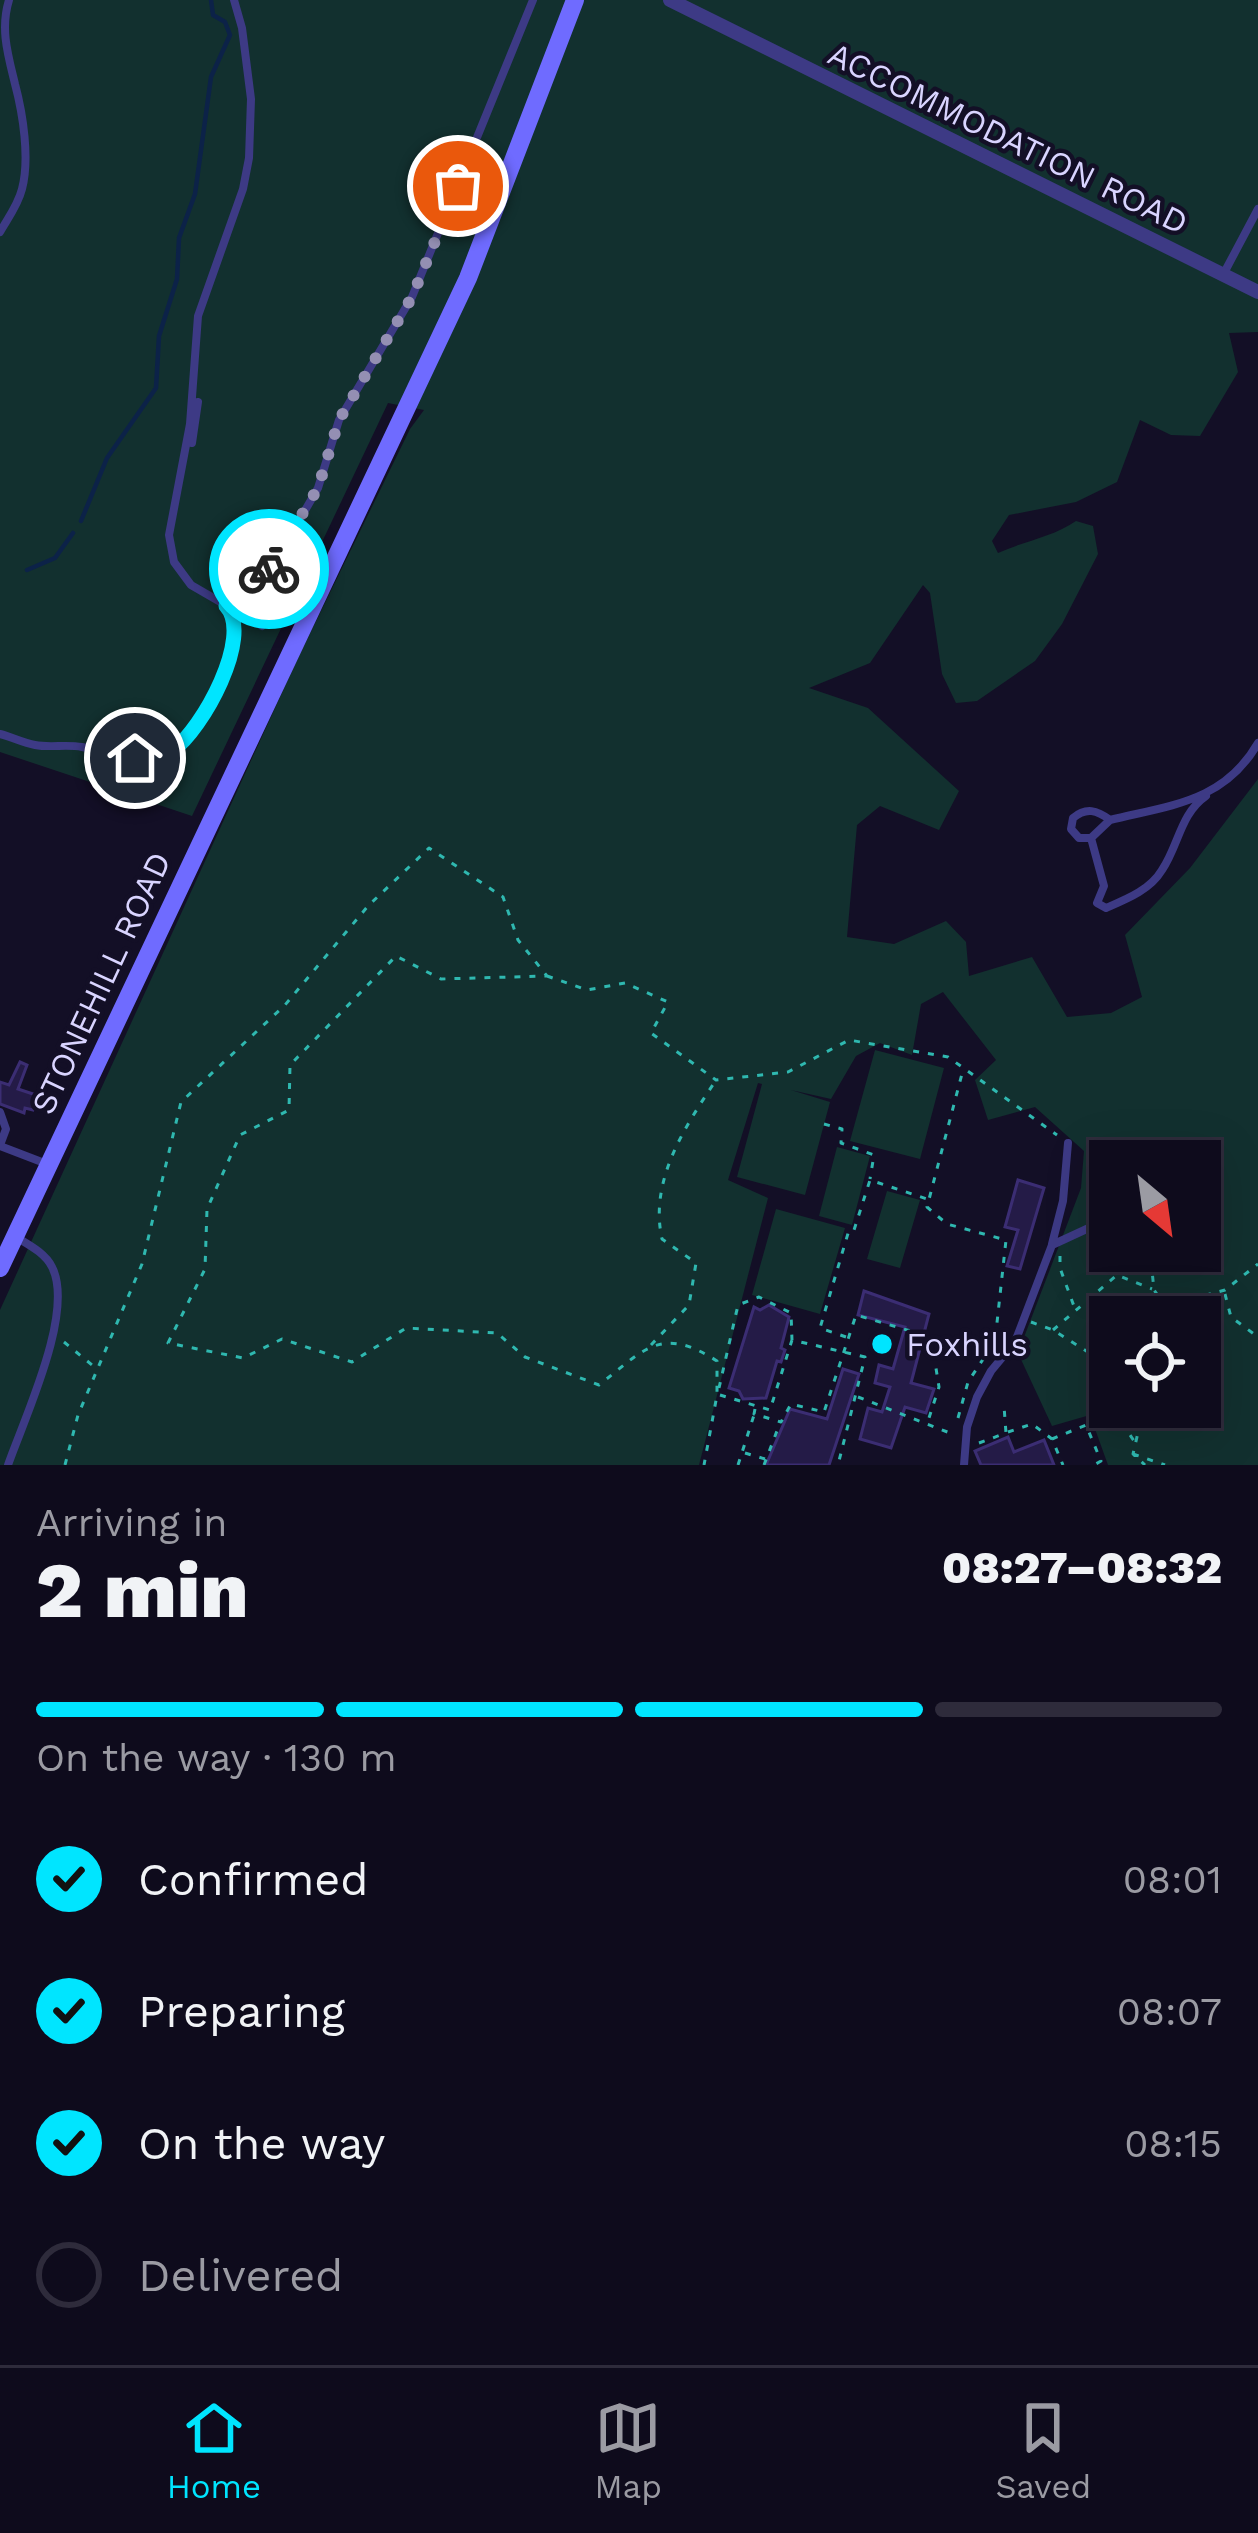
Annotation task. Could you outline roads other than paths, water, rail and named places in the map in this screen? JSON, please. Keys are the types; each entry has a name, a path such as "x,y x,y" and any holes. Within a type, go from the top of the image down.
{"street":[{"name":"STONEHILL ROAD","path":"0,1268 468,278 575,0"},
{"name":"ACCOMMODATION ROAD","path":"670,0 1258,292"}],"lane":[{"path":"0,232 16,205 24,168 19,104 6,51 4,17 9,0"},
{"path":"234,0 251,99 249,156 243,189 198,316 190,424 169,535 174,562 190,585 262,626"},
{"path":"226,606 242,598 274,564 318,488 339,420 412,297 533,0"},
{"path":"1223,274 1258,209"},
{"path":"192,443 198,402"},
{"path":"0,734 32,745 70,746 117,758 146,759 169,753 197,725 219,687 235,639 233,614 226,606"},
{"path":"1091,838 1104,886 1096,903 1106,908 1138,893 1161,872 1193,805 1245,766 1258,743"},
{"path":"1091,838 1111,820 1206,796"},
{"path":"1091,838 1074,834 1073,818 1093,810 1111,820"},
{"path":"0,1112 6,1129 0,1146 48,1165"},
{"path":"964,1465 963,1450 977,1397 1015,1342 1052,1245 1063,1201 1069,1143"},
{"path":"1052,1245 1089,1228"},
{"path":"8,1465 51,1350 57,1299 54,1269 41,1253 15,1236"}],"waterway":[{"path":"81,521 107,458 156,388 159,336 177,279 179,238 195,194 211,77 230,35 225,22 213,15 211,0"},
{"path":"27,570 55,558 73,533"}],"place":[{"name":"Foxhills","path":"882,1344"}]}
